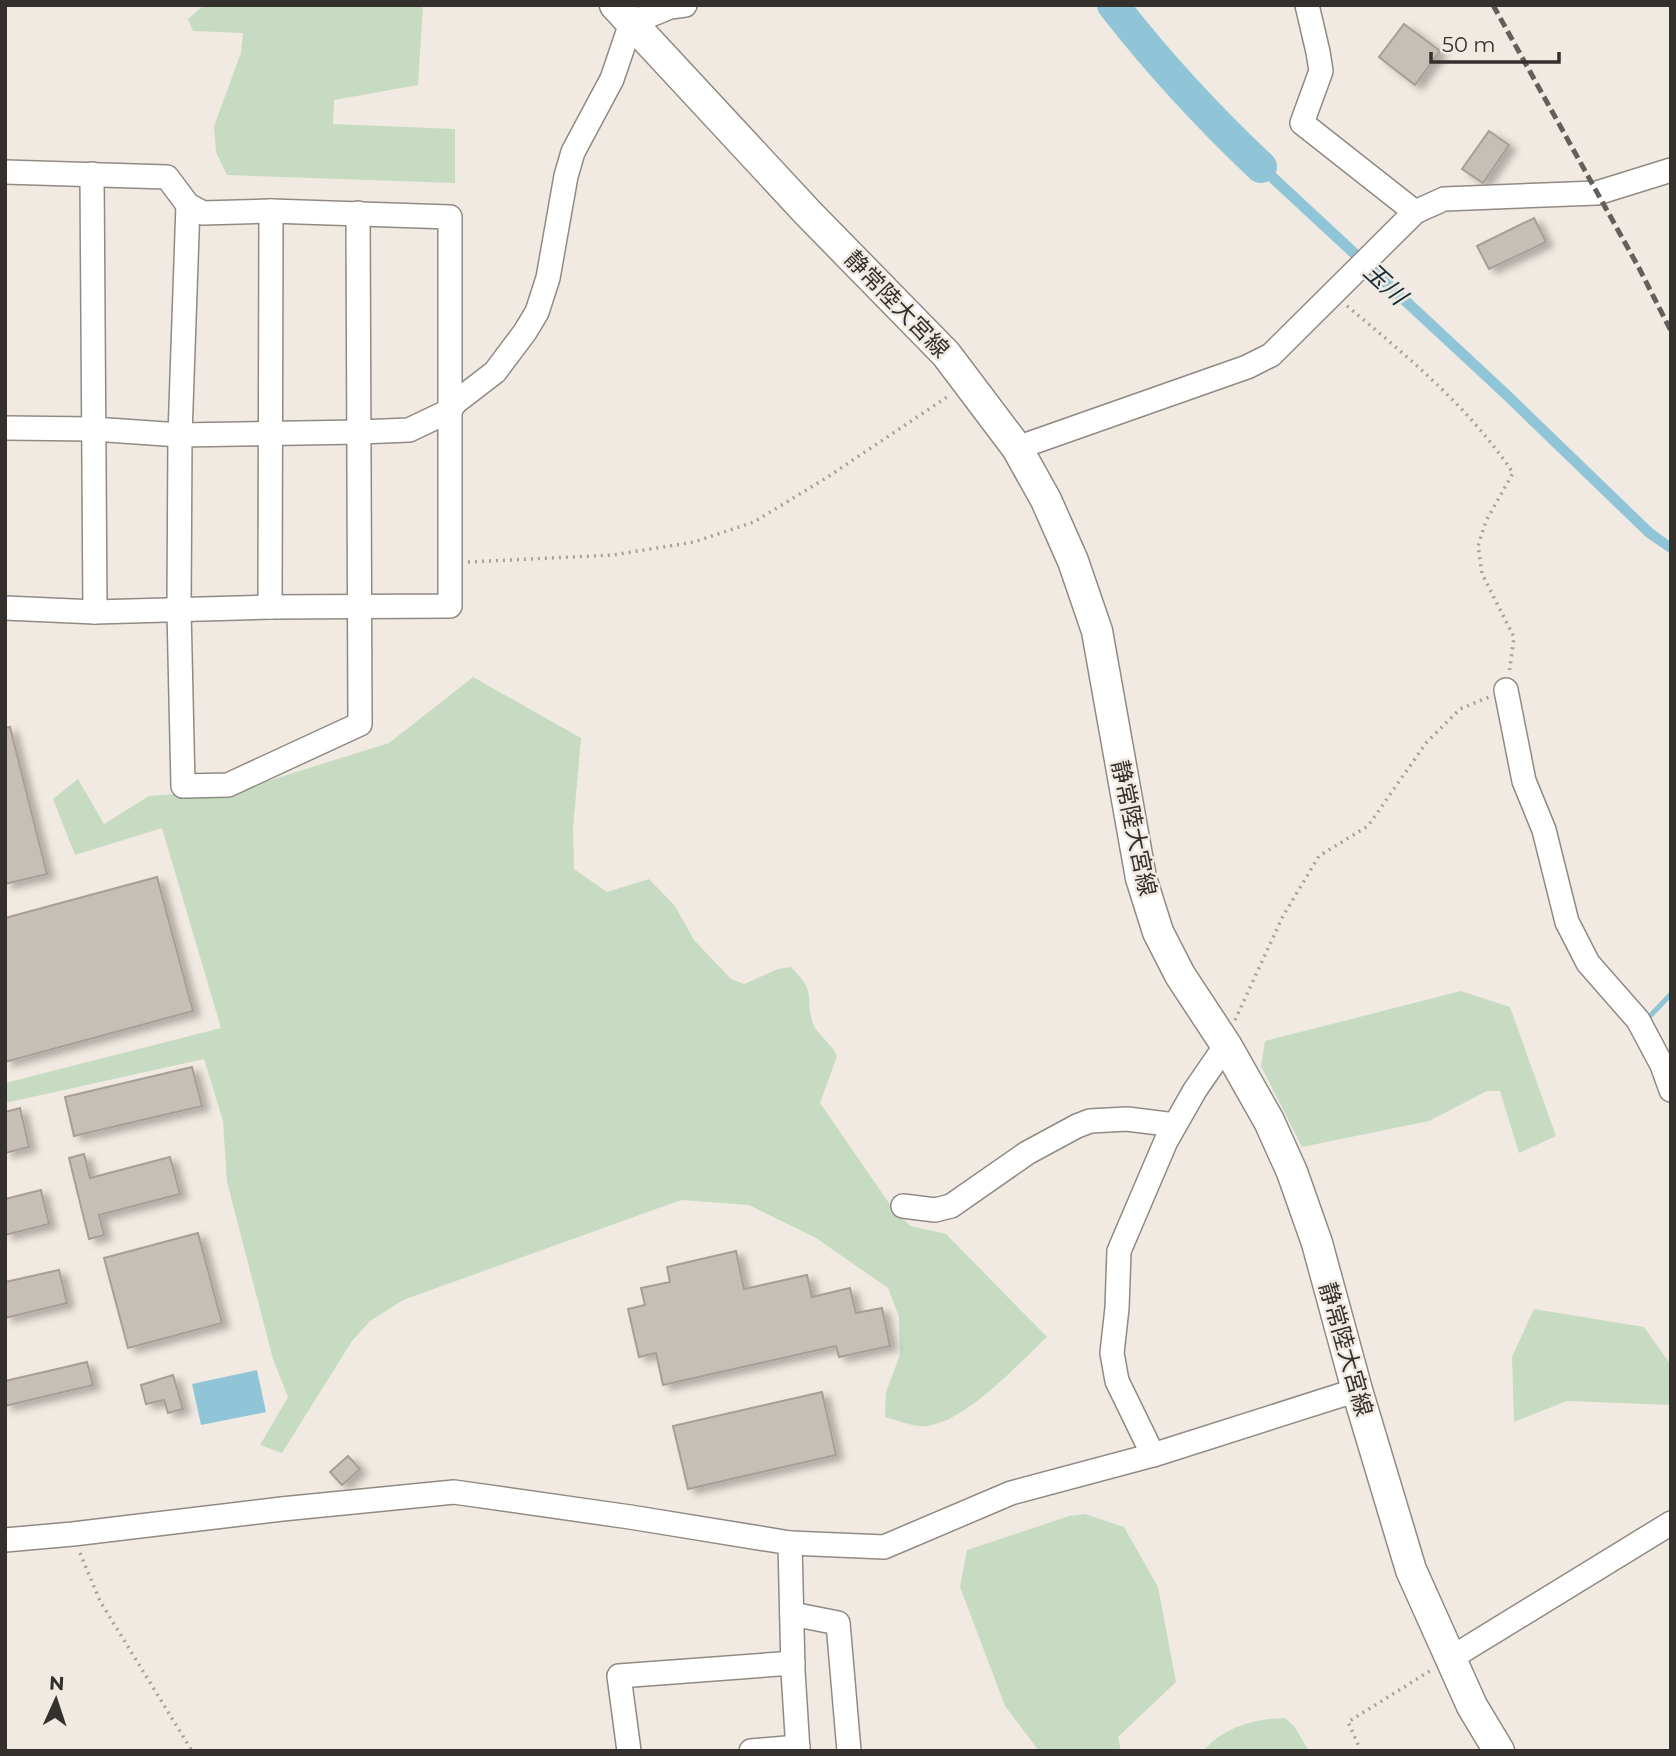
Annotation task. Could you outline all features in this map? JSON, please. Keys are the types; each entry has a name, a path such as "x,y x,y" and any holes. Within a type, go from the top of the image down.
{"main road":[{"name":"静常陸大宮線","path":"623,14 808,213 908,314 970,383 1017,448 1046,500 1073,561 1097,631 1141,878 1158,932 1180,975 1226,1045 1269,1121 1292,1172 1317,1243 1410,1570 1472,1706 1499,1751"}],"street":[{"path":"5,428 93,429 180,435 360,432 409,430 449,411 495,372 537,312 548,278 566,176 573,152 612,79 623,14 685,5"},
{"path":"1307,5 1321,71 1302,123 1409,219"},
{"path":"1017,448 1247,367 1271,355 1409,219 1444,199 1597,193 1671,170"},
{"path":"5,172 167,177 188,205 203,213 271,211 450,217 450,606 95,612 5,608"},
{"path":"92,174 95,612"},
{"path":"188,205 180,435 179,610 183,786 228,785 360,724 359,213"},
{"path":"270,607 271,211"},
{"path":"1506,690 1524,781 1544,830 1567,922 1588,963 1638,1020 1662,1065 1671,1090"},
{"path":"1153,1455 1117,1381 1112,1353 1119,1251 1175,1125 1226,1045"},
{"path":"903,1206 935,1210 951,1206 1027,1153 1090,1121 1127,1119 1175,1125"},
{"path":"5,1540 454,1492 790,1543 884,1547 1011,1493 1153,1455 1357,1390"},
{"path":"1451,1658 1671,1523"},
{"path":"751,1751 798,1749 790,1543"},
{"path":"792,1614 838,1623 849,1751"},
{"path":"629,1751 619,1676 793,1663"}],"path":[{"path":"1226,1045 1243,1000 1283,916 1319,856 1368,826 1426,743 1460,709 1506,690 1514,637 1482,574 1478,546 1486,522 1513,473 1494,444 1411,359 1335,291"},
{"path":"448,564 613,555 694,542 754,522 970,383"},
{"path":"73,1534 100,1601 192,1751"},
{"path":"1362,1751 1348,1722 1451,1658"}],"green space":[{"path":"204,5 423,5 418,85 334,100 333,124 455,129 455,183 227,175 216,152 214,126 241,53 243,33 193,31 188,19"},
{"path":"473,677 581,738 573,828 574,869 607,892 649,879 675,906 694,940 731,979 744,984 778,969 791,967 805,983 813,1024 837,1056 820,1103 889,1203 910,1226 946,1234 1047,1337 991,1390 959,1414 927,1426 912,1425 885,1417 886,1392 900,1355 899,1317 888,1288 816,1238 749,1205 681,1200 403,1300 370,1321 352,1341 282,1453 260,1445 288,1397 273,1359 227,1182 223,1121 204,1059 5,1103 5,1083 221,1028 162,828 75,855 53,799 78,779 104,824 149,796 242,789 389,743"},
{"path":"1461,991 1510,1007 1556,1136 1519,1153 1500,1091 1487,1091 1429,1121 1302,1147 1261,1066 1265,1041"},
{"path":"1534,1309 1644,1327 1671,1365 1671,1405 1567,1401 1514,1422 1512,1357"},
{"path":"1085,1514 1124,1527 1158,1587 1176,1682 1118,1737 1121,1751 1039,1751 1005,1706 960,1587 967,1550 1069,1516"},
{"path":"1285,1718 1294,1726 1309,1751 1203,1751 1230,1730 1262,1720"}],"water":[{"path":"1233,133 1507,388 1653,529 1671,542 1671,554 1646,537 1499,395 1225,141"},
{"path":"257,1370 266,1412 201,1425 192,1384"}],"building":[{"path":"1404,24 1440,51 1415,85 1379,57"},
{"path":"1489,131 1509,145 1483,183 1462,169"},
{"path":"1534,218 1546,242 1489,269 1477,246"},
{"path":"10,727 47,874 5,884 5,728"},
{"path":"157,877 193,1011 5,1062 5,918"},
{"path":"192,1067 202,1106 74,1136 65,1097"},
{"path":"20,1108 29,1147 5,1153 5,1112"},
{"path":"84,1154 90,1178 170,1157 180,1194 99,1215 104,1235 89,1239 69,1158"},
{"path":"41,1190 49,1224 5,1235 5,1199"},
{"path":"198,1233 222,1323 128,1348 104,1258"},
{"path":"736,1251 744,1289 807,1275 812,1297 850,1288 856,1313 882,1308 890,1346 839,1357 836,1346 663,1385 656,1353 639,1357 628,1309 645,1305 641,1288 670,1282 667,1267"},
{"path":"59,1270 67,1303 5,1318 5,1282"},
{"path":"87,1362 93,1385 5,1406 5,1381"},
{"path":"173,1375 183,1409 168,1413 164,1400 146,1404 141,1385"},
{"path":"822,1392 836,1455 688,1489 673,1426"},
{"path":"348,1456 360,1469 342,1485 330,1472"}],"waterway":[{"name":"玉川","path":"1113,5 1184,89 1261,167"},
{"path":"1651,1015 1671,994"}],"railway":[{"path":"1493,5 1639,268 1671,331"}]}
